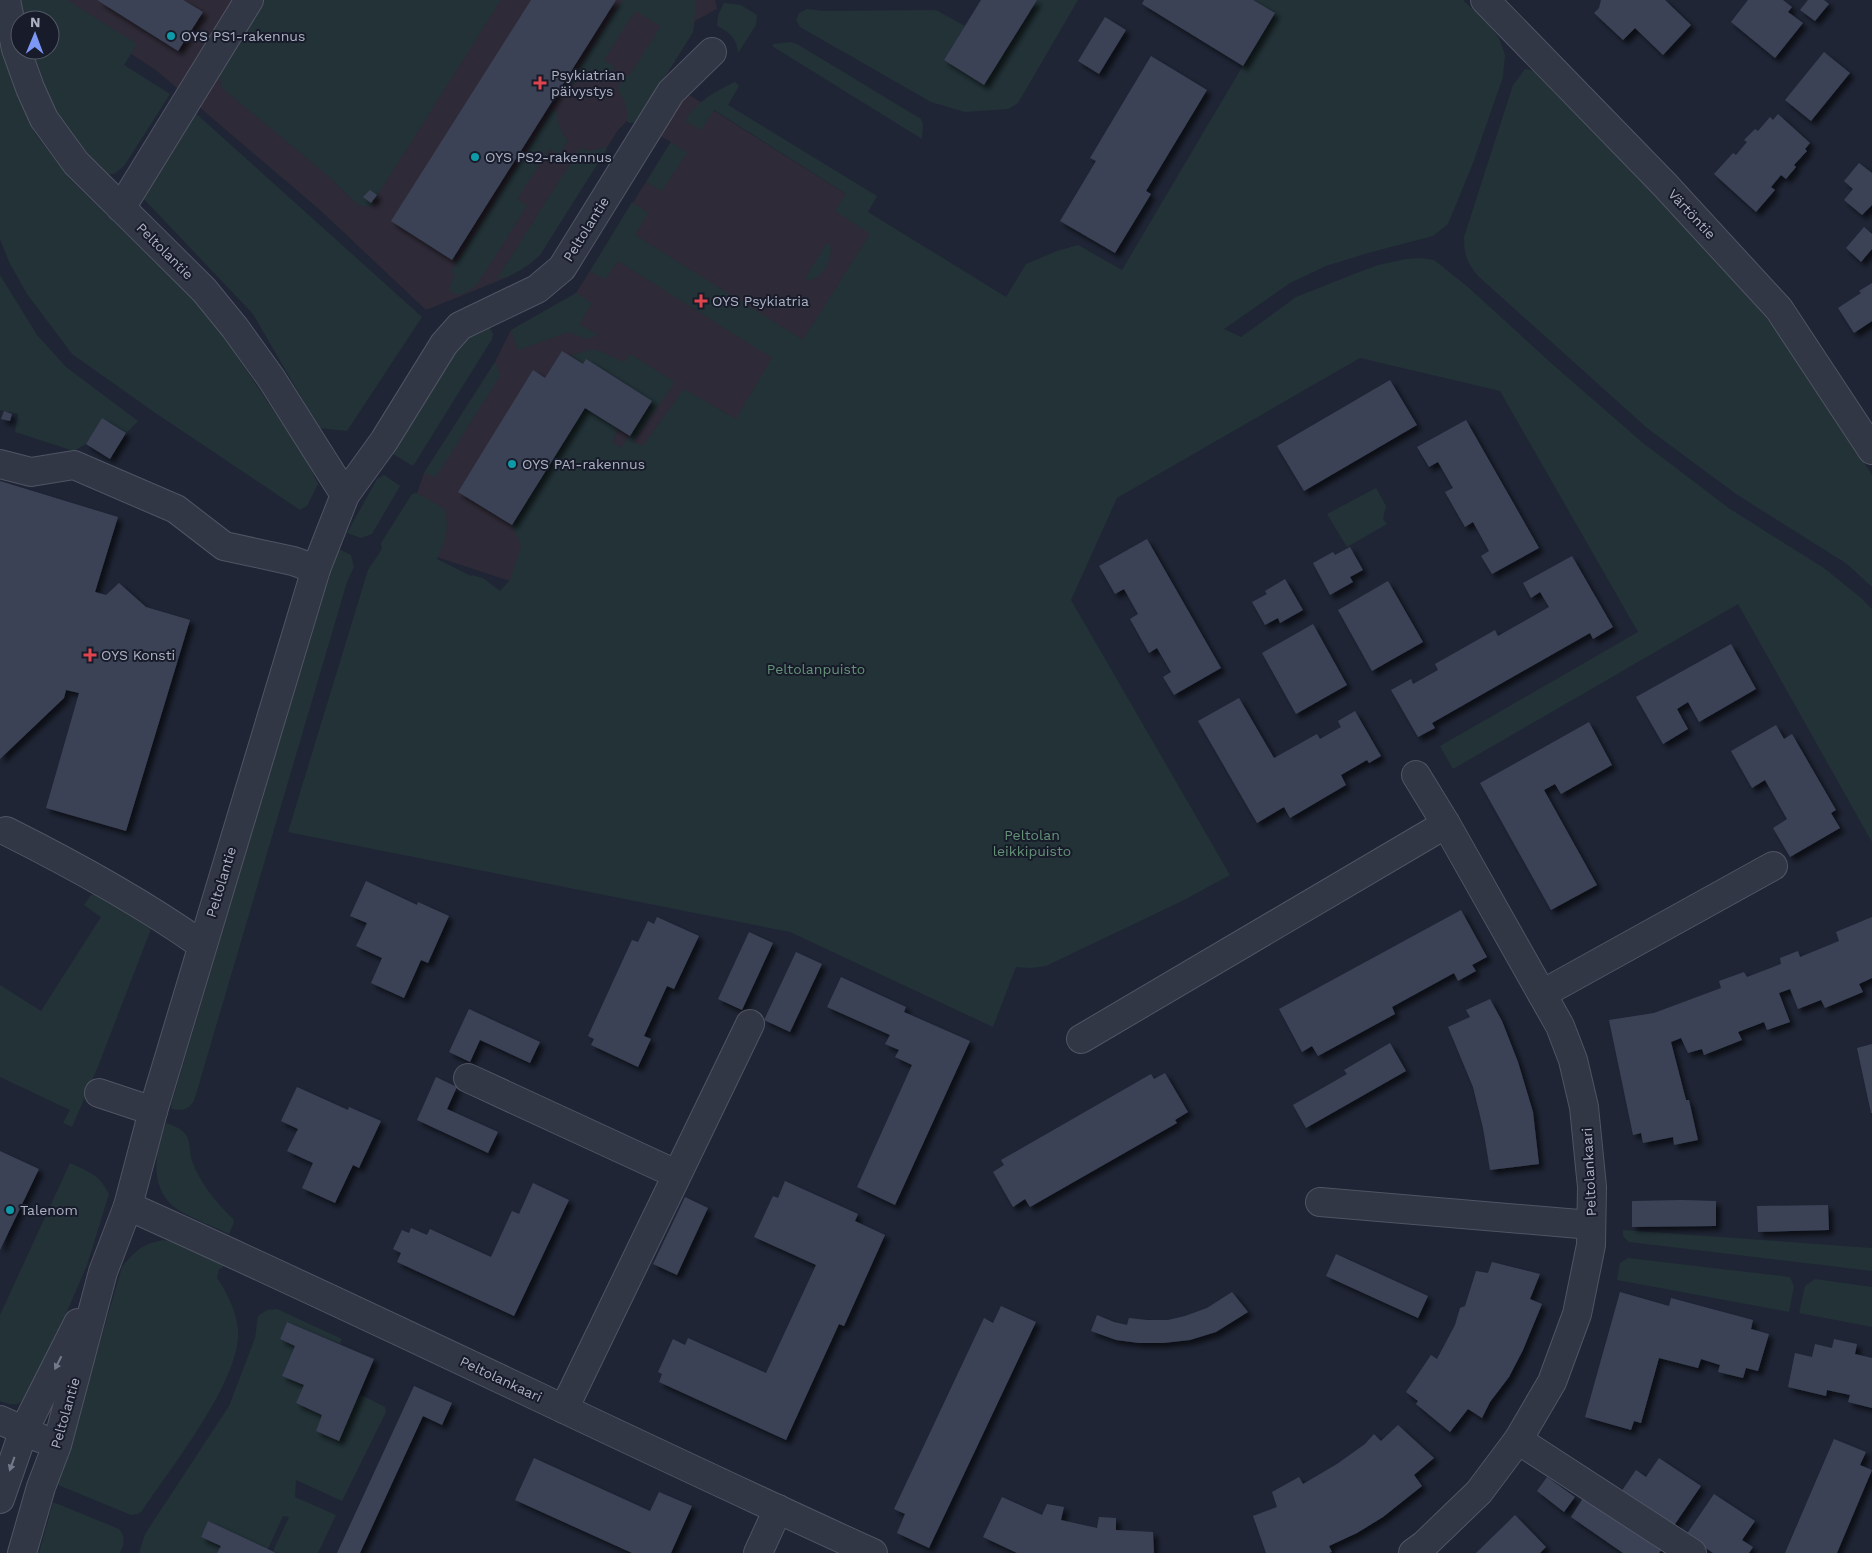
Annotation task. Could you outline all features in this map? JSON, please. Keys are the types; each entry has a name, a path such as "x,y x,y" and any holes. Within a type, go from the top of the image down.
{"street":[{"name":"Peltolantie","path":"6,0 16,49 44,120 76,163 204,290 235,328 271,378 345,495"},
{"path":"122,208 249,0"},
{"name":"Värtöntie","path":"1485,0 1664,184 1779,309 1872,450"},
{"name":"Peltolantie","path":"22,1553 41,1487 57,1445 103,1272 128,1206 153,1111 316,569 345,495 384,441 444,344 460,326 537,289 562,268 671,92 712,52"},
{"path":"0,464 31,472 74,465 176,509 224,546 293,561 316,569"},
{"name":"Peltolankaari","path":"1413,1553 1480,1492 1518,1440 1552,1382 1577,1314 1591,1245 1592,1187 1584,1107 1573,1060 1560,1026 1446,824 1416,775"},
{"path":"1081,1038 1446,824"},
{"path":"6,831 86,872 165,918 202,945"},
{"path":"1542,994 1773,866"},
{"path":"564,1409 750,1024"},
{"path":"468,1078 676,1174"},
{"path":"99,1093 153,1111"},
{"path":"1320,1202 1591,1225"},
{"name":"Peltolankaari","path":"128,1206 873,1553"},
{"name":"Peltolantie","path":"0,1499 12,1425 103,1272"},
{"path":"12,1425 57,1445"},
{"path":"1518,1440 1692,1553"},
{"path":"758,1553 778,1509"}],"shaded area":[{"name":"OYS Psykiatria","path":"50,0 715,0 717,9 695,21 693,32 664,79 846,194 879,241 707,515 568,600 394,543 424,473 495,362 511,330 576,293 671,142 636,122 629,123 627,121 618,130 540,255 530,264 508,277 426,310 320,210 157,71"}],"green space":[{"path":"19,0 67,0 137,44 124,65 170,94 124,166 114,174 108,174 88,154 61,121 47,97 40,80 34,60 60,60 60,10 22,10"},
{"path":"259,0 501,0 370,207 358,205 327,175 222,88 218,67"},
{"path":"623,0 695,0 696,3 693,32 636,122 629,123 627,121 625,104 617,89 626,75 629,76 661,26 635,11 604,60 615,67 606,81 590,79 574,84 571,82"},
{"path":"1037,0 1078,0 1018,103 1008,109 965,112 931,102 800,27 796,20 799,13 807,9 823,11 936,10 965,26 944,60 984,85"},
{"name":"Peltolanpuisto","path":"1253,0 1463,0 1489,25 1499,38 1505,55 1503,77 1473,163 1448,224 1433,236 1326,266 1290,283 1224,329 1241,337 1296,297 1378,265 1406,259 1421,258 1434,260 1468,287 1551,363 1643,443 1730,509 1824,568 1872,609 1872,842 1738,604 1453,769 1440,746 1638,632 1500,391 1360,358 1117,498 1071,600 1230,875 1182,901 1046,966 1016,967 993,1027 790,932 288,832 368,570 382,549 381,543 412,494 417,493 445,509 446,535 437,559 471,576 483,578 500,591 510,580 521,546 512,525 585,408 618,429 612,442 621,448 652,401 586,359 583,364 571,355 589,350 597,350 624,362 630,354 675,382 633,442 643,446 684,389 736,419 772,358 618,261 604,279 590,271 632,202 648,213 635,235 803,340 870,234 835,211 846,194 714,110 701,130 685,121 700,103 713,93 735,82 739,86 728,105 877,196 868,212 1006,297 1026,264 1057,251 1078,245 1122,270 1274,13"},
{"path":"724,3 741,5 757,15 756,25 738,53 732,36 717,26 718,15"},
{"path":"0,36 17,94 34,132 70,179 192,299 227,341 307,461 318,484 307,506 300,510 154,412 72,354 27,294 9,262 0,239"},
{"path":"790,42 797,44 921,119 923,125 922,139 772,46 774,44"},
{"path":"1525,69 1532,70 1542,76 1709,251 1781,336 1822,397 1872,475 1872,587 1847,564 1736,494 1647,428 1478,276 1471,267 1466,254 1464,237 1513,85"},
{"path":"192,110 422,317 347,431 319,428 253,314 140,195"},
{"path":"553,110 557,112 560,128 568,141 559,155 549,149 517,199 527,206 478,283 464,294 456,295 449,290 455,275 451,272"},
{"path":"671,142 687,152 662,191 646,182"},
{"path":"606,147 607,149 540,255 514,274 497,279 580,148 591,151"},
{"path":"826,244 829,244 831,249 826,267 817,277 812,280 806,280 806,277"},
{"path":"0,275 37,335 66,367 138,421 126,433 102,418 86,444 74,451 15,432 18,414 0,410"},
{"path":"576,293 592,303 579,324 599,335 585,339 569,332 518,350 511,330"},
{"path":"489,326 493,334 492,339 413,466 391,453 455,351 467,339"},
{"path":"495,362 500,376 436,477 424,473"},
{"path":"384,475 400,486 372,534 361,538 347,533 377,479"},
{"path":"1376,488 1386,506 1383,519 1387,524 1347,547 1327,514"},
{"path":"339,549 351,555 354,567 347,582 194,1101 184,1109 172,1109 171,1105 329,573"},
{"path":"91,895 100,895 151,929 97,1069 72,1127 63,1123 70,1110 0,1077 0,985 41,1011 101,917 84,905"},
{"path":"166,1123 179,1128 186,1135 189,1141 192,1161 204,1185 233,1219 234,1222 229,1234 180,1211 170,1203 163,1193 158,1182 157,1159"},
{"path":"70,1163 88,1171 97,1178 109,1194 87,1265 34,1388 20,1403 6,1403 0,1401 0,1315"},
{"path":"1623,1230 1872,1248 1872,1271 1629,1242 1623,1236"},
{"path":"163,1240 180,1243 224,1264 219,1269 217,1278 228,1296 236,1317 238,1331 236,1351 228,1374 202,1424 142,1511 131,1515 58,1485 122,1267 140,1249"},
{"path":"1628,1258 1790,1277 1794,1286 1789,1312 1617,1280 1620,1263"},
{"path":"1815,1279 1872,1287 1872,1327 1799,1313 1805,1286"},
{"path":"277,1309 342,1339 340,1344 287,1322 280,1339 295,1346 282,1376 304,1385 296,1403 322,1415 316,1431 339,1440 359,1394 385,1407 386,1412 342,1501 296,1480 295,1497 336,1515 318,1553 277,1553 273,1551 289,1517 283,1516 268,1549 208,1521 201,1537 221,1546 217,1553 139,1553 145,1534 229,1406 255,1338 258,1316 267,1310"},
{"path":"53,1502 119,1529 124,1541 120,1553 39,1553"}],"building":[{"name":"OYS PS1-rakennus","path":"97,0 183,0 203,12 178,51"},
{"name":"OYS PS2-rakennus","path":"531,0 616,0 452,260 391,221"},
{"path":"981,0 1037,0 984,85 944,60"},
{"path":"1144,0 1253,0 1275,13 1243,66 1142,4"},
{"path":"1601,0 1665,0 1691,25 1663,55 1635,28 1623,40 1594,13 1599,8"},
{"path":"1748,0 1783,0 1792,7 1788,12 1803,23 1775,58 1731,22"},
{"path":"1808,0 1824,0 1829,4 1815,21 1800,10"},
{"path":"1105,17 1126,30 1099,74 1078,61"},
{"path":"1824,52 1850,73 1811,121 1785,100"},
{"path":"1151,56 1207,90 1146,191 1151,194 1115,253 1060,221 1096,161 1090,158"},
{"path":"1778,114 1810,143 1805,149 1807,151 1794,165 1796,167 1786,179 1781,175 1771,187 1775,190 1756,212 1714,174 1733,153 1736,155 1747,142 1744,140 1755,129 1758,131 1770,117 1773,120"},
{"path":"1859,163 1872,173 1872,205 1862,215 1844,200 1853,189 1844,181"},
{"path":"370,190 377,195 371,203 363,197"},
{"path":"1864,227 1872,234 1872,249 1861,262 1846,248"},
{"path":"1872,283 1872,321 1854,333 1838,308 1861,293 1859,291"},
{"name":"OYS PA1-rakennus","path":"562,351 583,364 586,359 652,401 630,436 585,408 512,525 458,492 533,370 545,378"},
{"path":"1390,380 1417,425 1304,491 1277,446"},
{"path":"4,411 12,414 10,421 1,419"},
{"path":"102,418 126,433 110,459 86,444"},
{"path":"1466,420 1539,548 1492,574 1481,556 1489,551 1473,522 1465,527 1445,492 1453,488 1438,462 1429,467 1417,447"},
{"name":"OYS Konsti","path":"0,481 118,517 95,592 106,595 119,583 146,607 190,620 126,831 46,808 79,693 66,690 64,698 0,759"},
{"path":"1147,539 1221,668 1174,695 1163,677 1171,672 1157,648 1149,653 1130,619 1138,614 1124,589 1115,594 1099,566"},
{"path":"1350,547 1363,570 1350,577 1353,582 1330,595 1313,563 1333,552 1335,555"},
{"path":"1572,556 1613,627 1593,639 1590,633 1432,723 1435,728 1418,737 1391,690 1411,679 1413,684 1438,670 1435,664 1495,630 1498,636 1549,607 1540,592 1531,598 1523,583"},
{"path":"1285,579 1303,610 1280,623 1278,618 1265,625 1252,602 1267,594 1265,591"},
{"path":"1388,581 1423,642 1372,671 1338,610"},
{"path":"1313,624 1347,685 1296,714 1262,653"},
{"path":"1731,644 1756,689 1699,722 1688,702 1677,709 1688,729 1663,744 1636,697"},
{"path":"1239,698 1274,758 1317,734 1320,739 1341,727 1338,721 1355,711 1381,756 1369,763 1367,760 1341,775 1346,785 1290,818 1284,807 1257,823 1198,721"},
{"path":"1589,722 1612,765 1561,794 1555,784 1544,790 1597,885 1551,910 1480,783"},
{"path":"1776,725 1784,739 1792,734 1836,810 1831,813 1840,828 1790,857 1773,828 1787,819 1765,780 1752,788 1731,751"},
{"path":"366,881 417,905 418,902 449,916 428,963 421,960 404,998 371,983 382,958 356,946 367,923 350,916"},
{"path":"1461,910 1487,957 1472,965 1476,971 1458,981 1454,973 1392,1007 1395,1014 1318,1056 1312,1046 1302,1052 1279,1009"},
{"path":"657,917 699,936 674,989 667,986 644,1036 651,1039 638,1067 591,1045 594,1039 588,1036 632,940 638,942 648,921 654,924"},
{"path":"1872,917 1872,978 1859,984 1863,992 1825,1008 1821,1000 1798,1009 1790,989 1779,993 1790,1022 1767,1030 1764,1022 1738,1032 1742,1040 1704,1055 1702,1049 1688,1053 1681,1038 1671,1042 1686,1100 1689,1100 1698,1140 1674,1145 1673,1137 1643,1143 1641,1133 1633,1135 1609,1020 1654,1013 1721,988 1719,981 1744,972 1747,977 1781,964 1780,958 1798,951 1800,957 1839,941 1836,932"},
{"path":"749,932 773,943 742,1010 718,999"},
{"path":"796,952 822,964 790,1032 764,1020"},
{"path":"841,977 906,1007 904,1012 970,1041 895,1205 857,1187 912,1065 895,1057 899,1050 885,1044 890,1035 827,1007"},
{"path":"1490,999 1502,1021 1518,1062 1533,1112 1539,1164 1490,1170 1483,1128 1473,1087 1448,1027 1470,1017 1466,1010"},
{"path":"469,1009 540,1042 530,1063 480,1040 470,1062 449,1052"},
{"path":"1390,1043 1406,1071 1306,1128 1293,1105 1347,1074 1344,1070"},
{"path":"1872,1044 1872,1113 1871,1113 1857,1048"},
{"path":"1165,1073 1188,1112 1175,1120 1177,1123 1030,1207 1025,1199 1013,1207 993,1172 1004,1165 1001,1160 1151,1074 1154,1079"},
{"path":"436,1077 457,1087 447,1109 498,1132 488,1153 417,1120"},
{"path":"297,1087 348,1110 349,1107 381,1121 359,1168 353,1165 335,1203 302,1188 313,1163 287,1151 298,1129 281,1121"},
{"name":"Talenom","path":"0,1151 39,1169 0,1250"},
{"path":"785,1181 858,1214 855,1221 885,1235 844,1326 839,1324 786,1440 659,1382 662,1374 658,1372 673,1339 685,1345 688,1338 766,1373 816,1265 754,1237 773,1196 778,1198"},
{"path":"533,1183 569,1200 514,1316 397,1262 401,1253 393,1249 402,1230 409,1233 411,1228 427,1235 430,1229 491,1257 512,1211 519,1214"},
{"path":"685,1197 708,1208 677,1275 653,1264"},
{"path":"1632,1201 1716,1201 1716,1226 1632,1227"},
{"path":"1828,1205 1829,1230 1758,1232 1757,1206"},
{"path":"1336,1254 1428,1296 1418,1318 1326,1276"},
{"path":"1492,1262 1540,1274 1530,1299 1542,1304 1523,1350 1509,1377 1490,1402 1482,1418 1468,1409 1450,1432 1416,1404 1418,1401 1406,1392 1431,1355 1437,1359 1455,1325 1460,1308 1465,1306 1476,1271 1488,1273"},
{"path":"1232,1292 1248,1312 1216,1332 1190,1340 1139,1343 1116,1340 1091,1331 1097,1315 1127,1325 1129,1318 1168,1320 1207,1308"},
{"path":"1620,1292 1669,1306 1671,1298 1753,1320 1751,1329 1769,1334 1758,1371 1746,1368 1743,1378 1718,1372 1720,1365 1701,1359 1698,1368 1659,1358 1641,1423 1634,1421 1631,1430 1585,1417"},
{"path":"1001,1306 1036,1322 929,1548 897,1533 905,1514 894,1509 984,1318 993,1323"},
{"path":"287,1322 374,1359 339,1441 316,1431 322,1415 296,1403 304,1385 282,1376 295,1346 280,1339"},
{"path":"1834,1339 1857,1344 1855,1354 1872,1358 1872,1408 1848,1402 1850,1395 1827,1390 1826,1396 1788,1387 1795,1353 1812,1357 1815,1344 1832,1348"},
{"path":"414,1386 452,1403 442,1425 423,1416 360,1553 337,1553"},
{"path":"1398,1425 1434,1458 1414,1475 1422,1486 1383,1517 1357,1533 1329,1546 1332,1552 1266,1553 1253,1516 1277,1507 1272,1492 1299,1477 1303,1484 1337,1464 1365,1444 1374,1434 1381,1441"},
{"path":"1834,1439 1866,1452 1860,1465 1872,1470 1837,1553 1785,1553"},
{"path":"534,1458 650,1511 659,1492 692,1506 671,1553 632,1553 515,1500"},
{"path":"1659,1458 1701,1486 1673,1527 1621,1492 1636,1470 1646,1477"},
{"path":"1547,1477 1575,1497 1564,1512 1537,1491"},
{"path":"1714,1494 1755,1521 1742,1540 1753,1547 1749,1553 1713,1553 1686,1535"},
{"path":"1585,1495 1663,1548 1659,1553 1623,1553 1571,1517"},
{"path":"1002,1497 1042,1515 1047,1504 1064,1507 1061,1520 1097,1528 1099,1517 1116,1518 1116,1530 1153,1532 1154,1553 1017,1553 983,1537"},
{"path":"1515,1515 1546,1547 1540,1553 1476,1553"},
{"path":"208,1521 276,1553 217,1553 221,1546 201,1537"}],"place":[{"name":"OYS PS1-rakennus","path":"171,36"},
{"name":"Psykiatrian päivystys","path":"540,83"},
{"name":"OYS PS2-rakennus","path":"475,157"},
{"name":"OYS Psykiatria","path":"701,301"},
{"name":"OYS PA1-rakennus","path":"512,464"},
{"name":"OYS Konsti","path":"90,655"},
{"name":"Talenom","path":"10,1210"}],"park label":[{"name":"Peltolan leikkipuisto","path":"1032,844"}]}
